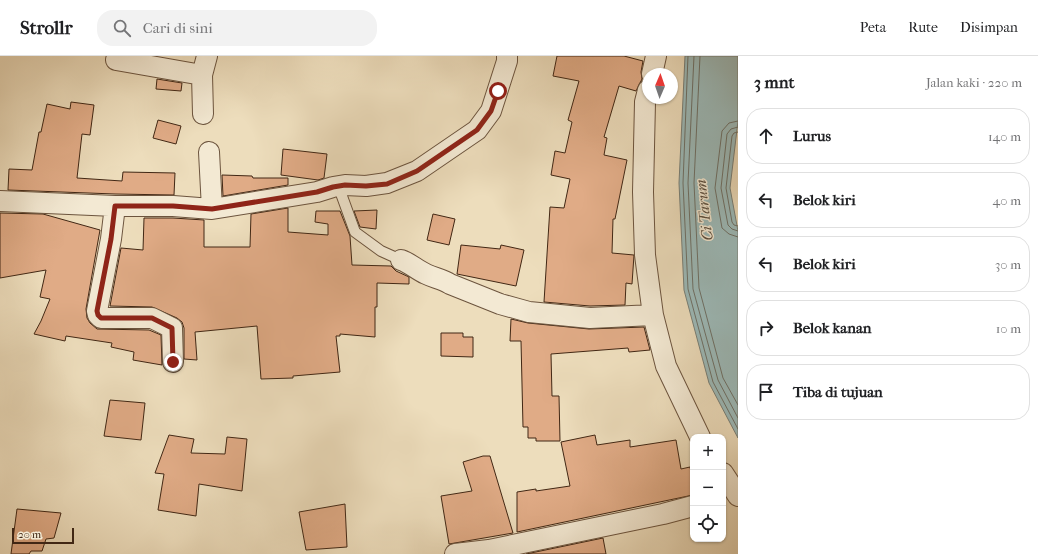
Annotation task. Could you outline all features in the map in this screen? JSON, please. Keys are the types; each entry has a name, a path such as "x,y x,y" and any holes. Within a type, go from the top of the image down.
{"street":[{"path":"0,201 115,206 173,206 212,209 317,192 339,186 387,184 417,171 477,130 491,111 507,61 507,56"},
{"path":"653,68 656,56"},
{"path":"116,60 204,65 203,114"},
{"path":"646,104 643,192 645,256 653,315 666,366 699,434"},
{"path":"209,152 212,209"},
{"path":"115,206 111,239 97,311 98,315 101,318 152,318 172,328 173,362"},
{"path":"400,260 408,262 425,274 442,279 457,287 500,304 529,312 590,318 653,315"},
{"path":"726,481 732,496"},
{"path":"456,554 489,550 663,514 690,507"}],"lane":[{"path":"339,188 355,232 381,251 400,260"}],"water":[{"name":"Ci Tarum","path":"685,56 738,56 738,121 730,188 738,231 738,438 709,383 684,290 679,183"}],"building":[{"path":"557,56 624,56 643,61 641,72 642,79 636,91 619,86 604,137 607,138 604,155 627,160 615,219 613,219 612,253 634,255 632,284 626,283 625,305 590,306 544,302 550,207 564,208 570,179 551,175 555,151 565,153 572,122 568,120 579,81 553,76"},
{"path":"157,79 182,83 181,91 156,89"},
{"path":"71,102 94,105 90,135 82,134 77,178 122,181 123,172 175,173 174,195 8,190 9,169 32,170 39,132 41,132 47,104 70,109"},
{"path":"158,120 181,126 176,144 153,138"},
{"path":"283,149 327,154 324,178 318,180 281,175"},
{"path":"222,175 252,176 253,178 288,178 288,185 223,196"},
{"path":"288,208 288,232 328,235 328,224 315,222 316,211 340,211 350,236 352,265 391,266 396,271 409,277 409,284 377,283 375,337 340,334 340,336 336,336 340,372 293,376 293,378 261,379 257,326 195,332 197,360 184,359 184,328 182,322 177,318 152,307 110,306 121,248 143,250 144,218 204,220 204,247 250,247 251,214"},
{"path":"377,210 376,229 360,227 354,211"},
{"path":"0,213 43,214 100,230 86,309 87,318 97,329 149,330 161,335 162,365 133,360 134,352 111,347 112,343 66,336 65,341 34,334 50,299 40,297 46,270 0,278"},
{"path":"433,214 455,219 449,245 427,240"},
{"path":"461,245 500,249 501,245 524,250 516,286 457,274"},
{"path":"511,319 528,323 589,329 644,327 650,350 629,352 628,348 551,354 552,396 559,396 560,441 536,441 536,438 528,438 528,427 523,427 521,341 510,341"},
{"path":"441,333 463,333 463,337 473,337 473,357 441,356"},
{"path":"110,400 145,403 141,440 104,436"},
{"path":"169,435 194,439 191,453 225,454 227,437 247,439 242,491 199,484 196,516 158,510 164,474 155,473"},
{"path":"595,435 597,445 630,440 630,447 676,440 681,469 690,467 690,496 517,532 517,492 570,486 561,442"},
{"path":"483,456 490,456 513,533 449,544 441,496 472,491 463,462"},
{"path":"345,504 347,547 306,550 299,512"},
{"path":"17,509 61,513 54,538 46,539 42,551 31,551 29,554 11,554"},
{"path":"603,538 606,554 526,554"}],"route":[{"path":"173,362 172,328 152,318 101,318 98,315 97,311 111,239 115,206 173,206 212,209 317,192 345,185 366,186 387,184 417,171 477,130 491,111 498,91"}]}
